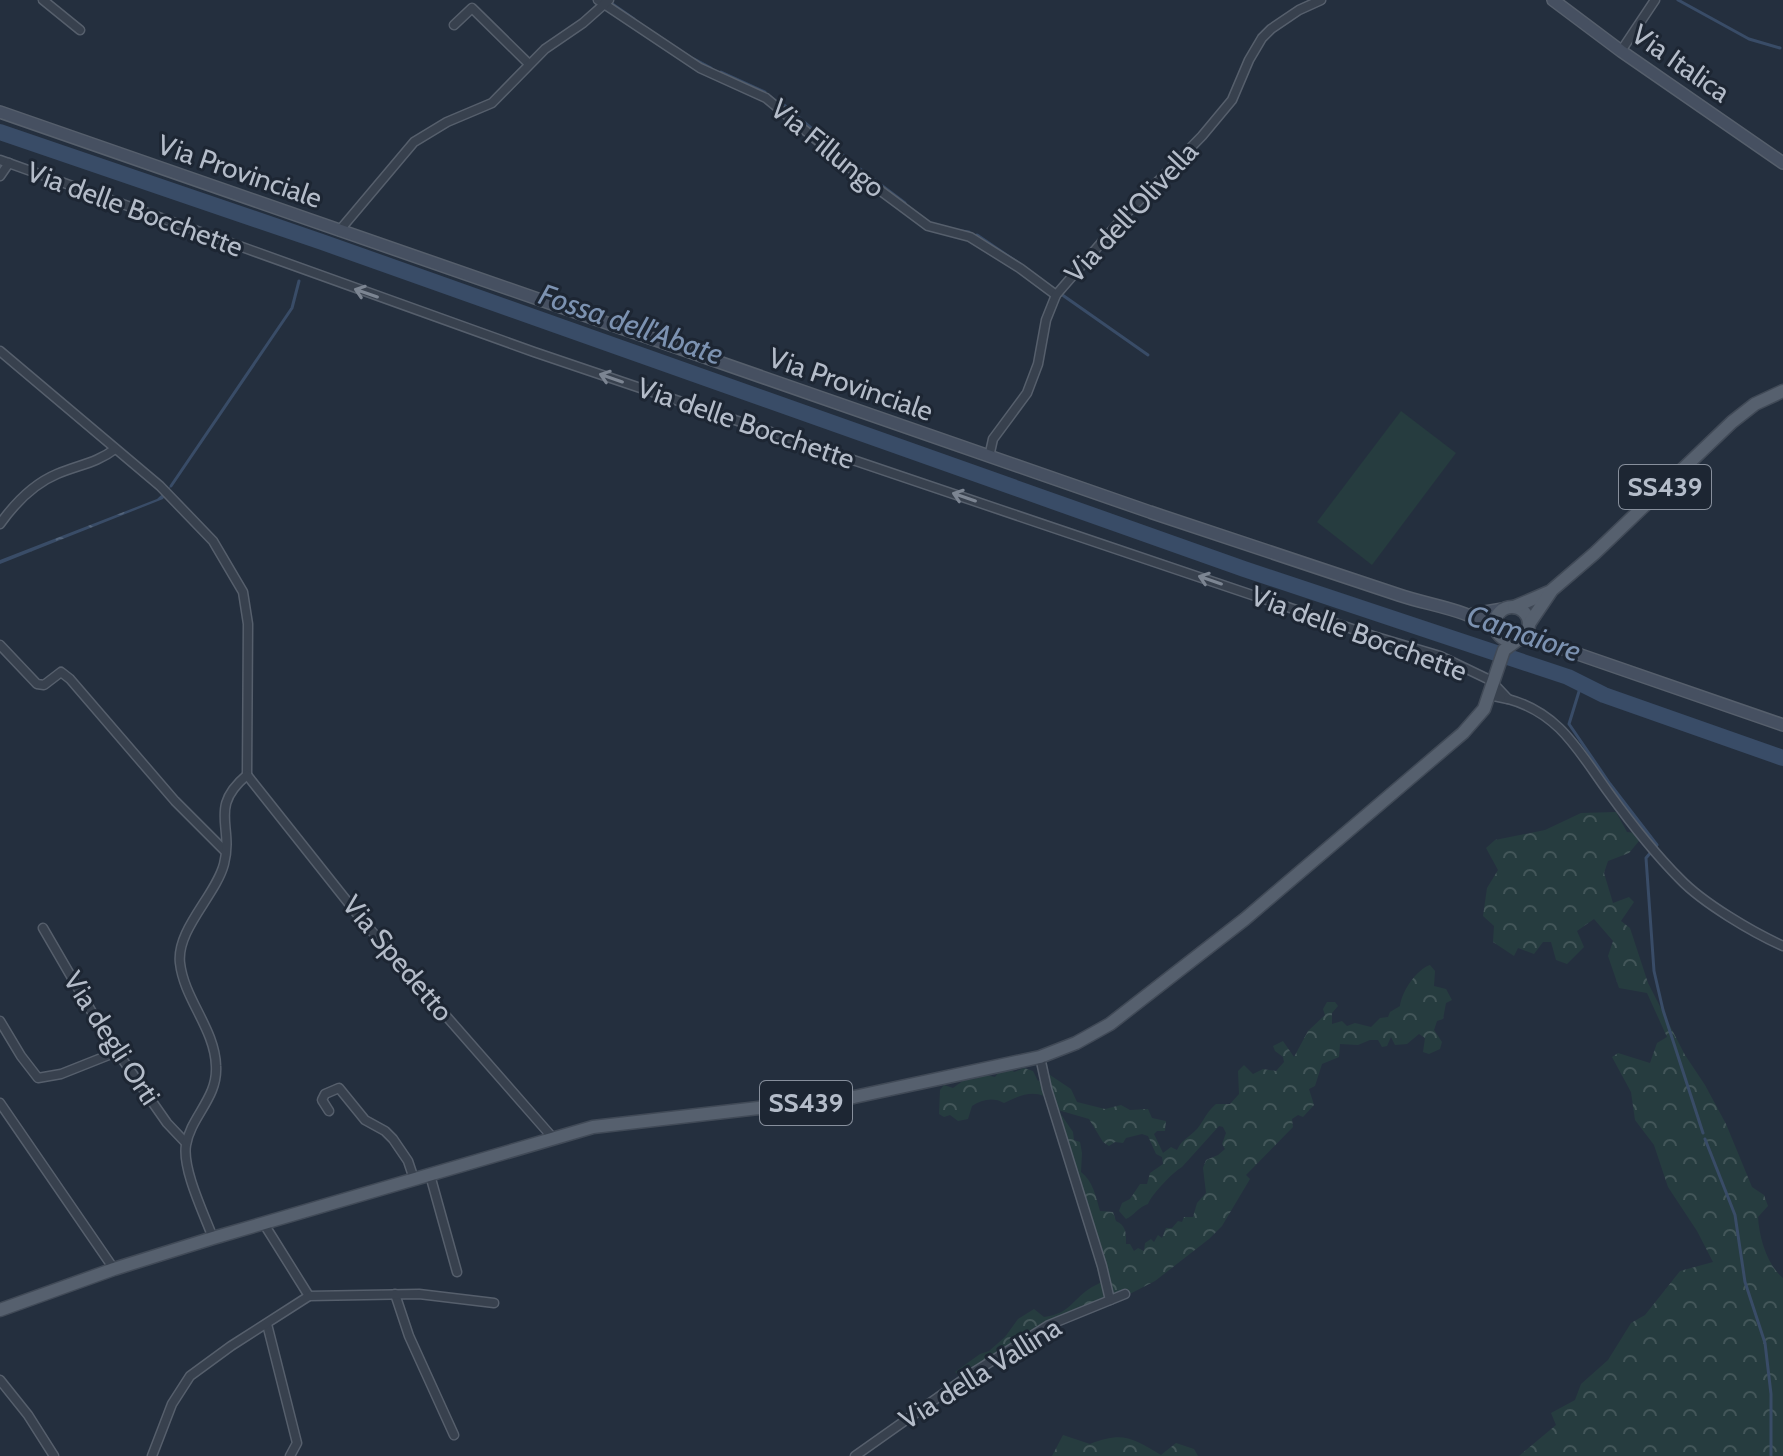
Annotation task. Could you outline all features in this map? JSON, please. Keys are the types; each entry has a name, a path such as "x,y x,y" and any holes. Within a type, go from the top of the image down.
{"main road":[{"name":"Via Italica","path":"1553,0 1783,163"},
{"name":"Via Provinciale","path":"0,112 989,457 1282,557 1464,613 1483,621 1498,634"},
{"name":"SS439","path":"1529,625 1552,590 1732,422 1755,404 1783,391"},
{"path":"1529,625 1518,640 1504,650 1495,621 1508,608 1552,590"},
{"name":"Via Provinciale","path":"1464,613 1483,614 1508,608"},
{"path":"1508,608 1523,611 1538,639 1546,643 1783,725"},
{"path":"1498,634 1546,643"},
{"name":"SS439","path":"0,1310 213,1238 593,1127 878,1094 1040,1057 1076,1043 1110,1024 1245,919 1463,733 1479,716 1504,650"}],"street":[{"path":"43,0 80,30"},
{"name":"Via dell'Olivella","path":"989,457 993,439 1027,393 1038,364 1046,320 1056,295 1232,100 1262,38 1299,10 1321,0"},
{"path":"1621,51 1655,0"},
{"path":"339,231 414,142 447,122 492,103 529,64 604,2"},
{"name":"Via Fillungo","path":"604,2 700,68 766,98 854,171 928,226 970,237 1056,295"},
{"path":"454,25 472,8 529,64"},
{"path":"0,176 5,162"},
{"name":"Via delle Bocchette","path":"5,162 549,357 1373,636 1424,650 1493,685 1508,699 1528,705 1553,720 1658,855 1694,891 1762,937 1783,946"},
{"path":"0,351 174,499 213,541 243,592 248,624 247,775 226,798 225,863 186,935 179,959 182,975 217,1063 213,1091 186,1143 189,1171 213,1238"},
{"path":"0,524 43,480 90,464 115,449"},
{"path":"0,645 37,684 44,685 61,672 70,679 166,791 225,851"},
{"name":"Via Spedetto","path":"247,775 362,920 553,1138"},
{"name":"Via degli Orti","path":"43,928 104,1033 146,1094 186,1143"},
{"path":"0,1021 38,1078 61,1074 119,1051"},
{"path":"1040,1057 1110,1300"},
{"path":"329,1111 322,1100 333,1088 339,1088 365,1120 393,1139 408,1161 414,1179"},
{"path":"0,1103 114,1269"},
{"path":"430,1175 457,1272"},
{"path":"264,1224 309,1296"},
{"path":"395,1294 409,1336 454,1435"},
{"path":"152,1456 172,1404 190,1376 309,1296 419,1294 494,1303"},
{"name":"Via della Vallina","path":"855,1456 971,1374 1049,1325 1125,1294"},
{"path":"267,1324 297,1443 290,1456"},
{"path":"0,1380 28,1415 54,1456"}],"green space":[{"path":"1401,411 1456,453 1372,565 1317,522"},
{"path":"1616,812 1627,832 1635,833 1639,841 1629,853 1608,861 1604,873 1613,903 1629,897 1634,902 1621,921 1630,928 1648,983 1685,1055 1726,1124 1752,1187 1764,1195 1768,1206 1758,1217 1760,1233 1768,1258 1783,1278 1783,1456 1519,1456 1556,1425 1551,1413 1575,1400 1581,1384 1608,1360 1631,1323 1645,1315 1680,1271 1713,1262 1668,1187 1654,1145 1635,1120 1631,1092 1612,1057 1618,1053 1650,1063 1657,1043 1667,1037 1647,993 1619,988 1608,956 1613,941 1594,919 1577,931 1584,947 1567,964 1556,960 1551,942 1543,942 1534,954 1518,948 1514,956 1493,942 1494,926 1483,916 1487,888 1498,870 1486,848 1495,840 1545,830 1581,813"},
{"path":"1430,965 1435,971 1434,986 1446,989 1452,1000 1446,1003 1443,1019 1437,1021 1434,1030 1442,1042 1440,1049 1429,1054 1423,1052 1425,1038 1419,1034 1407,1044 1395,1045 1391,1037 1387,1046 1382,1047 1378,1040 1358,1045 1340,1044 1339,1057 1322,1064 1315,1086 1309,1089 1314,1105 1303,1117 1298,1115 1292,1119 1293,1127 1246,1175 1250,1179 1222,1226 1209,1239 1155,1281 1118,1300 1049,1326 966,1380 955,1372 989,1351 1005,1337 1018,1319 1034,1309 1044,1317 1060,1313 1101,1282 1044,1096 1029,1094 1004,1103 984,1100 972,1106 968,1119 958,1121 950,1115 944,1117 939,1114 940,1090 944,1085 953,1088 964,1080 975,1079 982,1074 995,1077 1010,1068 1014,1072 1024,1068 1033,1071 1038,1081 1050,1075 1071,1089 1077,1102 1105,1109 1121,1105 1130,1110 1148,1109 1152,1118 1166,1121 1165,1131 1154,1134 1163,1153 1171,1147 1177,1150 1216,1104 1230,1104 1239,1094 1238,1071 1244,1065 1253,1074 1263,1069 1276,1071 1284,1062 1273,1046 1283,1041 1294,1057 1308,1031 1325,1015 1323,1009 1327,1002 1335,1002 1338,1006 1332,1013 1332,1024 1342,1021 1347,1026 1355,1023 1371,1027 1400,1006 1410,982","holes":["1058,1110 1089,1119 1103,1142 1109,1146 1142,1134 1148,1136 1156,1154 1162,1157 1163,1164 1150,1173 1147,1184 1140,1184 1130,1199 1122,1203 1119,1211 1126,1219 1148,1204 1219,1126 1226,1133 1222,1144 1225,1149 1206,1160 1203,1168 1206,1193 1197,1203 1193,1217 1184,1217 1182,1222 1166,1228 1162,1238 1158,1235 1154,1242 1151,1239 1145,1243 1144,1251 1138,1248 1134,1251 1130,1244 1126,1244 1124,1228 1116,1221 1113,1212 1100,1211 1091,1185 1081,1172 1080,1142 1074,1140 1073,1132"]},
{"path":"1063,1435 1090,1444 1111,1438 1127,1438 1161,1455 1176,1443 1194,1449 1198,1456 1052,1456"}],"water":[{"path":"171,486 163,499 0,564 0,560 157,499"}],"waterway":[{"path":"1678,0 1749,39 1780,48"},
{"path":"611,3 634,19"},
{"path":"694,59 711,68"},
{"path":"721,72 765,92"},
{"path":"784,105 905,203"},
{"name":"Fossa dell'Abate","path":"0,132 322,242 1244,569 1568,677 1604,695 1783,758"},
{"path":"961,231 969,232"},
{"path":"977,235 1020,264"},
{"path":"171,486 292,308 299,281"},
{"path":"1061,294 1148,355"},
{"path":"1581,685 1569,724 1657,845 1646,858 1654,971 1663,1010 1703,1133"},
{"path":"1705,1139 1735,1215 1745,1282 1765,1343 1771,1394 1771,1456"}],"water label":[{"name":"Camaiore","path":"1524,633"}]}
